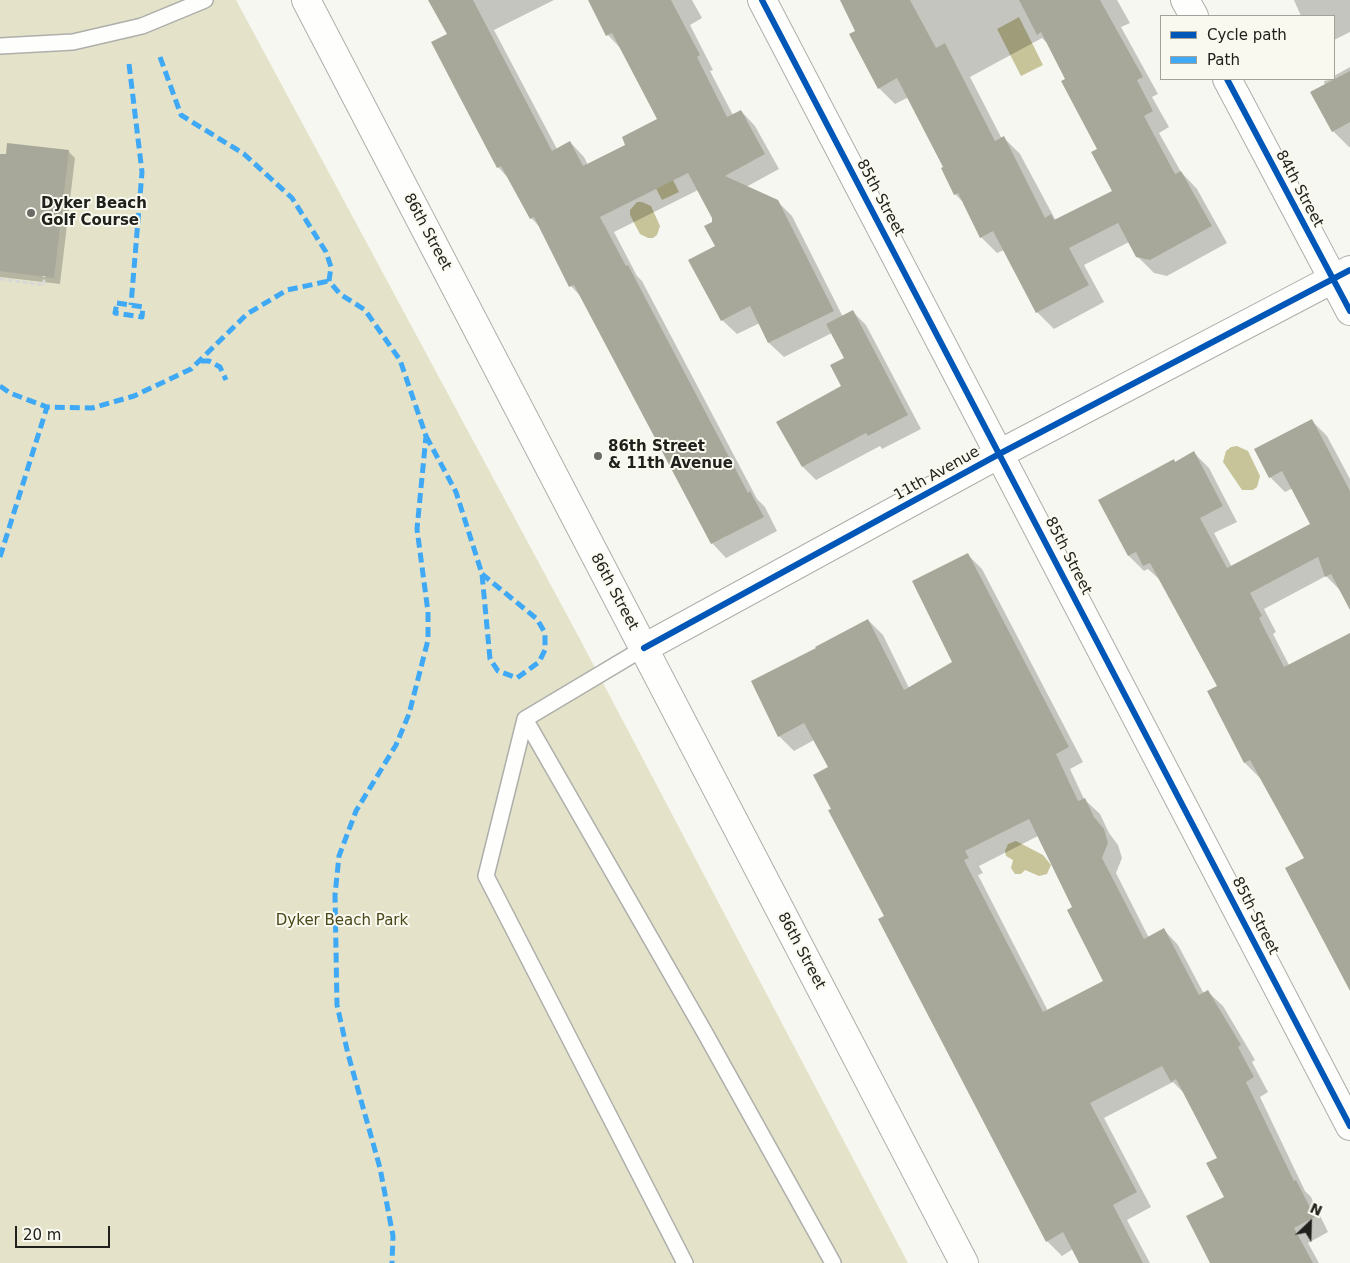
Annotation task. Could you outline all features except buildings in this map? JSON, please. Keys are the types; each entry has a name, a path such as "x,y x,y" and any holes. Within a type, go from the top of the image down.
{"street":[{"name":"86th Street","path":"306,0 964,1263"},
{"name":"85th Street","path":"762,0 1350,1126"},
{"path":"1185,0 1193,15"},
{"name":"84th Street","path":"1228,80 1341,274 1350,311"},
{"name":"11th Avenue","path":"644,648 1000,453 1341,274"}],"lane":[{"path":"0,46 73,42 142,26 205,0"},
{"path":"644,648 525,719 486,876 686,1263"},
{"path":"525,719 705,1032 833,1263"}],"path":[{"path":"0,279 44,285 44,276"}],"green space":[{"name":"Dyker Beach Park","path":"0,0 236,0 582,643 908,1263 0,1263"}],"shaded area":[{"path":"1019,17 1043,65 1021,76 997,29"},
{"path":"663,160 679,192 662,200 646,169"},
{"path":"637,202 651,206 660,226 657,235 653,238 640,234 630,215 630,210"},
{"path":"1237,446 1248,451 1260,476 1257,487 1253,490 1242,490 1223,462 1226,451 1231,447"},
{"path":"1016,841 1043,855 1051,865 1047,874 1039,876 1025,870 1021,874 1015,874 1011,868 1013,860 1006,856 1005,851 1008,844"}],"marked path":[{"path":"160,57 181,115 244,154 292,198 326,252 331,267 329,281 340,294 365,310 400,360 426,436 417,529 428,612 428,640 409,714 396,745 356,811 339,856 335,895 337,1005 348,1054 380,1168 393,1236 392,1263"},
{"path":"129,64 142,172 131,305"},
{"path":"0,557 47,407 92,408 134,396 191,369 247,314 287,290 329,281"},
{"path":"117,303 143,307 142,317 115,313 117,303"},
{"path":"201,361 209,361 220,367 226,380"},
{"path":"0,386 10,393 47,407"},
{"path":"426,436 456,492 482,574 490,659 498,671 517,678 539,662 545,650 545,633 537,619 482,574"}],"cycle path":[{"path":"762,0 1350,1126"},
{"path":"1228,80 1350,311"},
{"path":"644,648 1001,453 1350,270"}],"place":[{"name":"Dyker Beach Golf Course","path":"31,213"},
{"name":"86th Street & 11th Avenue","path":"598,456"}]}
